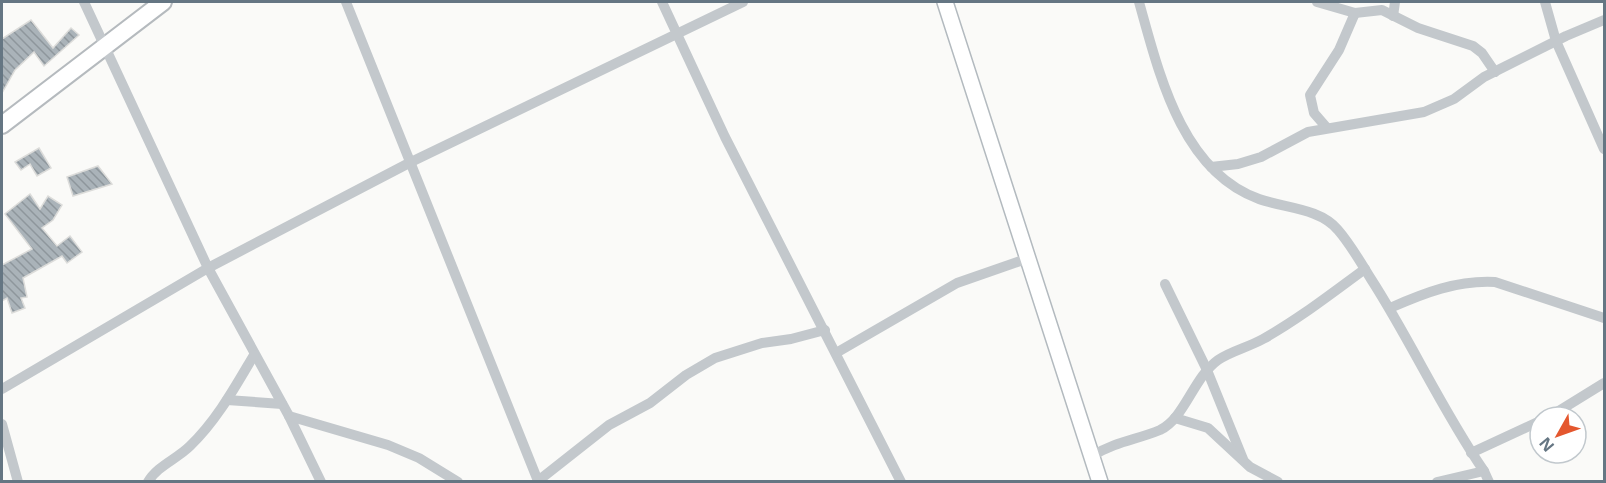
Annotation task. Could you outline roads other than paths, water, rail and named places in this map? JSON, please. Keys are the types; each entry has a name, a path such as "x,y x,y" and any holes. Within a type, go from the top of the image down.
{"main road":[{"path":"2,125 162,2"},
{"path":"945,2 1100,482"}],"street":[{"path":"84,2 208,268 289,416 321,482"},
{"path":"346,2 538,482 609,424 650,403 686,375 715,358 762,343 791,339 825,330"},
{"path":"662,2 729,146 825,330 890,465 901,482"},
{"path":"2,388 208,268 411,162 676,32 743,2"},
{"path":"1139,2 1159,72 1190,140 1211,168 1234,187 1258,199 1322,217 1337,229 1390,308 1489,482"},
{"path":"1317,2 1356,13 1382,10 1418,28 1473,46 1482,53 1495,72"},
{"path":"1393,16 1395,2"},
{"path":"1545,2 1556,41 1605,149"},
{"path":"1327,128 1314,113 1310,96 1339,50 1356,13"},
{"path":"1211,168 1238,164 1261,157 1308,132 1424,112 1454,99 1495,72 1556,41 1605,20"},
{"path":"836,353 957,283 1029,258"},
{"path":"1092,456 1113,444 1159,430 1175,418 1207,370 1218,360 1263,339 1304,314 1365,269"},
{"path":"1390,308 1427,291 1479,281 1495,282 1605,318"},
{"path":"1165,284 1207,370 1243,459"},
{"path":"148,482 156,470 169,465 191,446 227,400 254,355"},
{"path":"1568,405 1605,382"},
{"path":"227,400 282,404"},
{"path":"289,416 388,445 419,458 458,482"},
{"path":"1175,418 1208,428 1259,474 1278,482"},
{"path":"2,424 18,482"},
{"path":"1471,453 1528,427"},
{"path":"1437,482 1484,471"}]}
